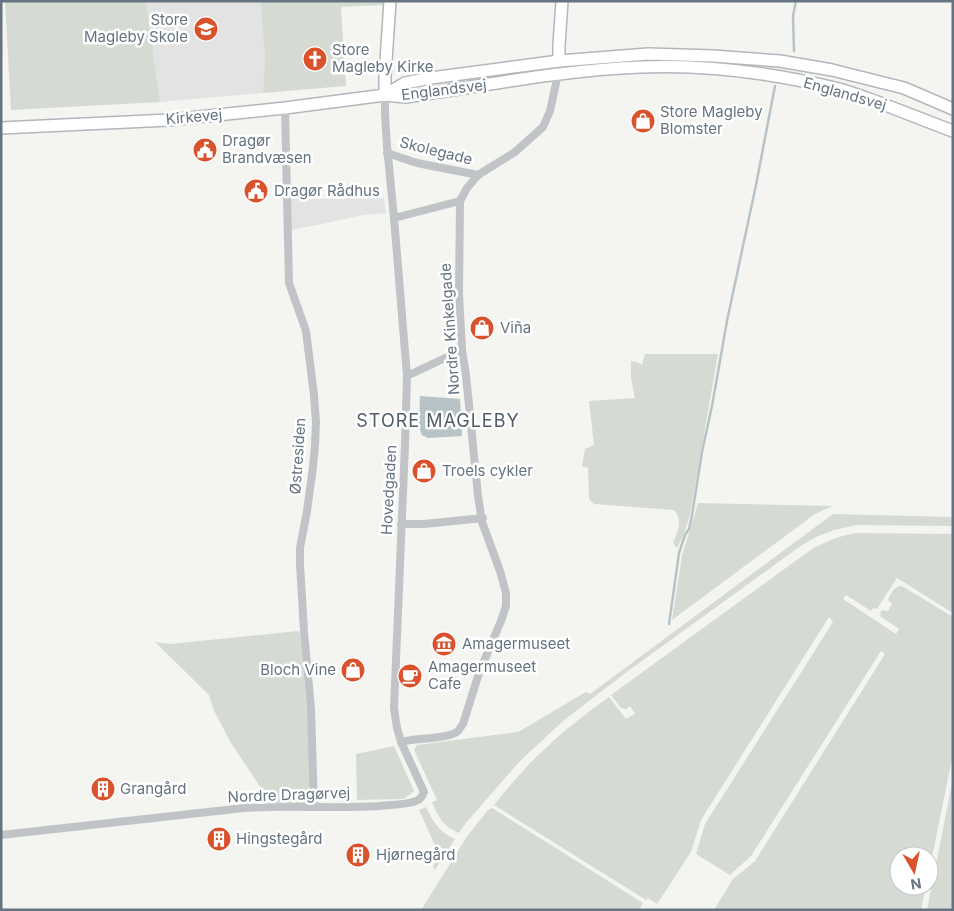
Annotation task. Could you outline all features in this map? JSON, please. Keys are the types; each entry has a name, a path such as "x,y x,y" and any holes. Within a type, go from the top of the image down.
{"main road":[{"path":"386,94 385,76 390,1"},
{"path":"559,61 562,1"},
{"name":"Englandsvej","path":"386,94 405,83 431,78 559,61 648,54 780,61 832,70 904,88 953,109"},
{"name":"Englandsvej","path":"386,94 405,97 558,74 641,67 662,66 710,69 778,76 842,90 896,108 953,131"},
{"name":"Kirkevej","path":"1,128 168,120 285,108 386,94"}],"street":[{"path":"394,218 460,201 467,188 478,175 515,152 543,127 550,111 558,74"},
{"name":"Hovedgaden","path":"386,94 384,113 407,376 394,708 401,742 424,792"},
{"name":"Østresiden","path":"285,108 289,283 306,331 316,422 313,467 300,548 304,632 311,709 314,807"},
{"name":"Skolegade","path":"387,153 417,163 478,175"},
{"name":"Nordre Kinkelgade","path":"401,742 446,736 459,730 463,724 479,674 506,606 506,593 482,522 483,518 478,496 462,350 459,294 460,201"},
{"path":"407,376 462,350"},
{"path":"401,524 424,524 483,518"},
{"name":"Nordre Dragørvej","path":"1,835 269,806 367,806 408,803 415,802 424,792"}],"shaded area":[{"path":"5,1 146,1 160,102 11,110"},
{"name":"Store Magleby Skole","path":"146,1 260,1 265,56 263,93 160,102"},
{"path":"260,1 383,1 383,5 341,7 346,86 263,93 265,56"},
{"path":"384,198 386,213 363,215 291,230 291,199"},
{"path":"645,354 718,354 690,515 677,548 673,543 678,531 679,518 674,510 594,504 589,499 588,468 582,466 585,449 594,445 589,401 635,398 631,379 631,361 642,365"},
{"path":"420,396 460,399 462,436 428,438 422,435 419,427"},
{"path":"698,503 833,506 815,514 672,620 682,556"},
{"path":"833,514 953,517 953,526 857,525 834,530 802,545 628,671 564,720 519,762 459,833 442,821 432,802 437,800 414,750 417,745 518,732 586,692 590,694"},
{"path":"858,533 953,534 953,613 897,578 877,609 873,608 871,611 846,595 843,599 896,634 899,629 880,616 880,612 883,610 888,611 892,604 888,600 893,590 899,586 953,617 953,754 934,846 889,846 889,896 924,896 921,910 714,910 733,879 755,861 885,654 881,651 751,856 730,875 696,854 705,824 833,622 829,617 701,820 691,852 657,904 648,898 646,900 494,805 525,768 576,721 609,697 626,719 635,714 630,706 626,709 621,708 611,695 812,549 846,535"},
{"path":"298,631 300,634 308,722 312,803 271,803 231,743 214,711 209,695 155,642 170,644"},
{"path":"394,746 414,791 402,799 357,800 356,754"},
{"path":"953,778 953,910 927,910 930,896 939,896 939,849"},
{"path":"426,807 437,826 444,833 455,839 435,870 433,867 438,852 419,810"},
{"path":"492,808 643,903 639,910 421,910 468,835 488,810"}],"waterway":[{"path":"794,51 793,16 796,1"},
{"path":"669,624 679,553 689,529 692,515 727,321 775,86"}],"place":[{"name":"Store Magleby Skole","path":"206,29"},
{"name":"Store Magleby Kirke","path":"315,59"},
{"name":"Store Magleby Blomster","path":"643,121"},
{"name":"Dragør Brandvæsen","path":"205,150"},
{"name":"Dragør Rådhus","path":"256,191"},
{"name":"Viña","path":"482,328"},
{"name":"Troels cykler","path":"424,471"},
{"name":"Amagermuseet","path":"444,644"},
{"name":"Bloch Vine","path":"353,670"},
{"name":"Amagermuseet Cafe","path":"410,676"},
{"name":"Grangård","path":"103,789"},
{"name":"Hingstegård","path":"219,839"},
{"name":"Hjørnegård","path":"358,855"}],"district":[{"name":"STORE MAGLEBY","path":"438,421"}]}
